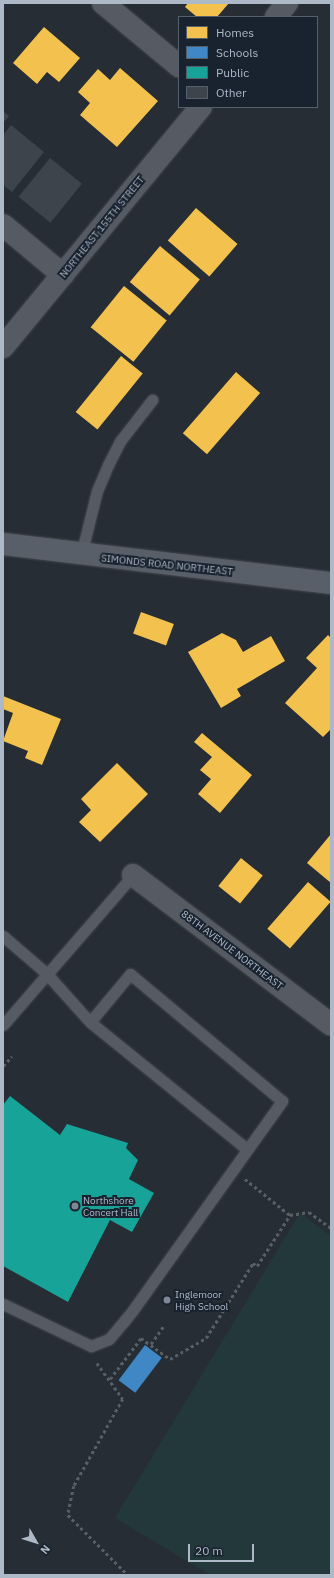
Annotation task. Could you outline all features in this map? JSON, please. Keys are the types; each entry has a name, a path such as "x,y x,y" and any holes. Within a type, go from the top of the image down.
{"main road":[{"name":"SIMONDS ROAD NORTHEAST","path":"3,544 81,555 331,583"}],"street":[{"path":"103,3 178,65"},
{"path":"277,16 287,3"},
{"name":"NORTHEAST 155TH STREET","path":"3,347 200,108"},
{"path":"3,225 63,274"},
{"name":"88TH AVENUE NORTHEAST","path":"133,875 328,1016"}],"lane":[{"path":"81,555 97,491 108,465 121,440 152,400"},
{"path":"3,1025 133,875"},
{"path":"3,936 46,974 90,1022 247,1149"},
{"path":"3,1304 91,1346 109,1339 282,1101 130,974 90,1022"}],"path":[{"path":"3,1066 12,1056"},
{"path":"243,1178 290,1215 309,1212 331,1228"},
{"path":"110,1379 141,1338 170,1359 206,1338 253,1263 258,1266 290,1215"},
{"path":"151,1344 162,1327"},
{"path":"97,1363 123,1399 74,1486 68,1515 128,1575"}],"green space":[{"path":"300,1213 331,1236 331,1575 210,1575 115,1518"}],"building: Homes":[{"path":"188,3 229,3 218,16 196,16 185,7"},
{"path":"44,27 80,58 59,82 47,72 37,84 13,63"},
{"path":"120,68 158,101 117,147 80,115 90,103 78,92 98,69 110,80"},
{"path":"196,208 238,244 209,277 168,240"},
{"path":"160,246 200,279 170,315 130,282"},
{"path":"124,286 167,321 133,362 91,327"},
{"path":"121,356 143,374 97,430 76,412"},
{"path":"236,372 260,393 207,454 183,433"},
{"path":"141,612 174,624 166,646 133,634"},
{"path":"222,633 236,640 243,652 271,636 285,661 237,689 241,696 221,708 188,652"},
{"path":"328,635 331,638 331,729 323,737 285,703 317,668 306,658"},
{"path":"3,696 61,719 42,765 25,758 28,751 3,741 13,713 3,709"},
{"path":"202,733 252,775 220,813 198,794 211,779 200,770 212,757 194,742"},
{"path":"117,763 148,794 100,842 79,822 91,810 81,799"},
{"path":"331,834 331,883 307,863"},
{"path":"241,858 263,876 240,904 218,886"},
{"path":"308,882 331,902 290,948 267,929"}],"building: Schools":[{"path":"145,1345 162,1358 135,1393 119,1380"}],"building: Public":[{"name":"Northshore Concert Hall","path":"10,1096 60,1135 67,1124 128,1143 126,1148 138,1160 129,1179 154,1193 132,1232 110,1220 68,1302 3,1266 3,1105"}],"building: Other":[{"path":"3,111 9,116 3,123"},
{"path":"11,125 44,152 12,192 3,185 3,135"},
{"path":"50,158 82,184 50,223 19,197"}],"place":[{"name":"Northshore Concert Hall","path":"75,1206"},
{"name":"Inglemoor High School","path":"167,1300"}]}
